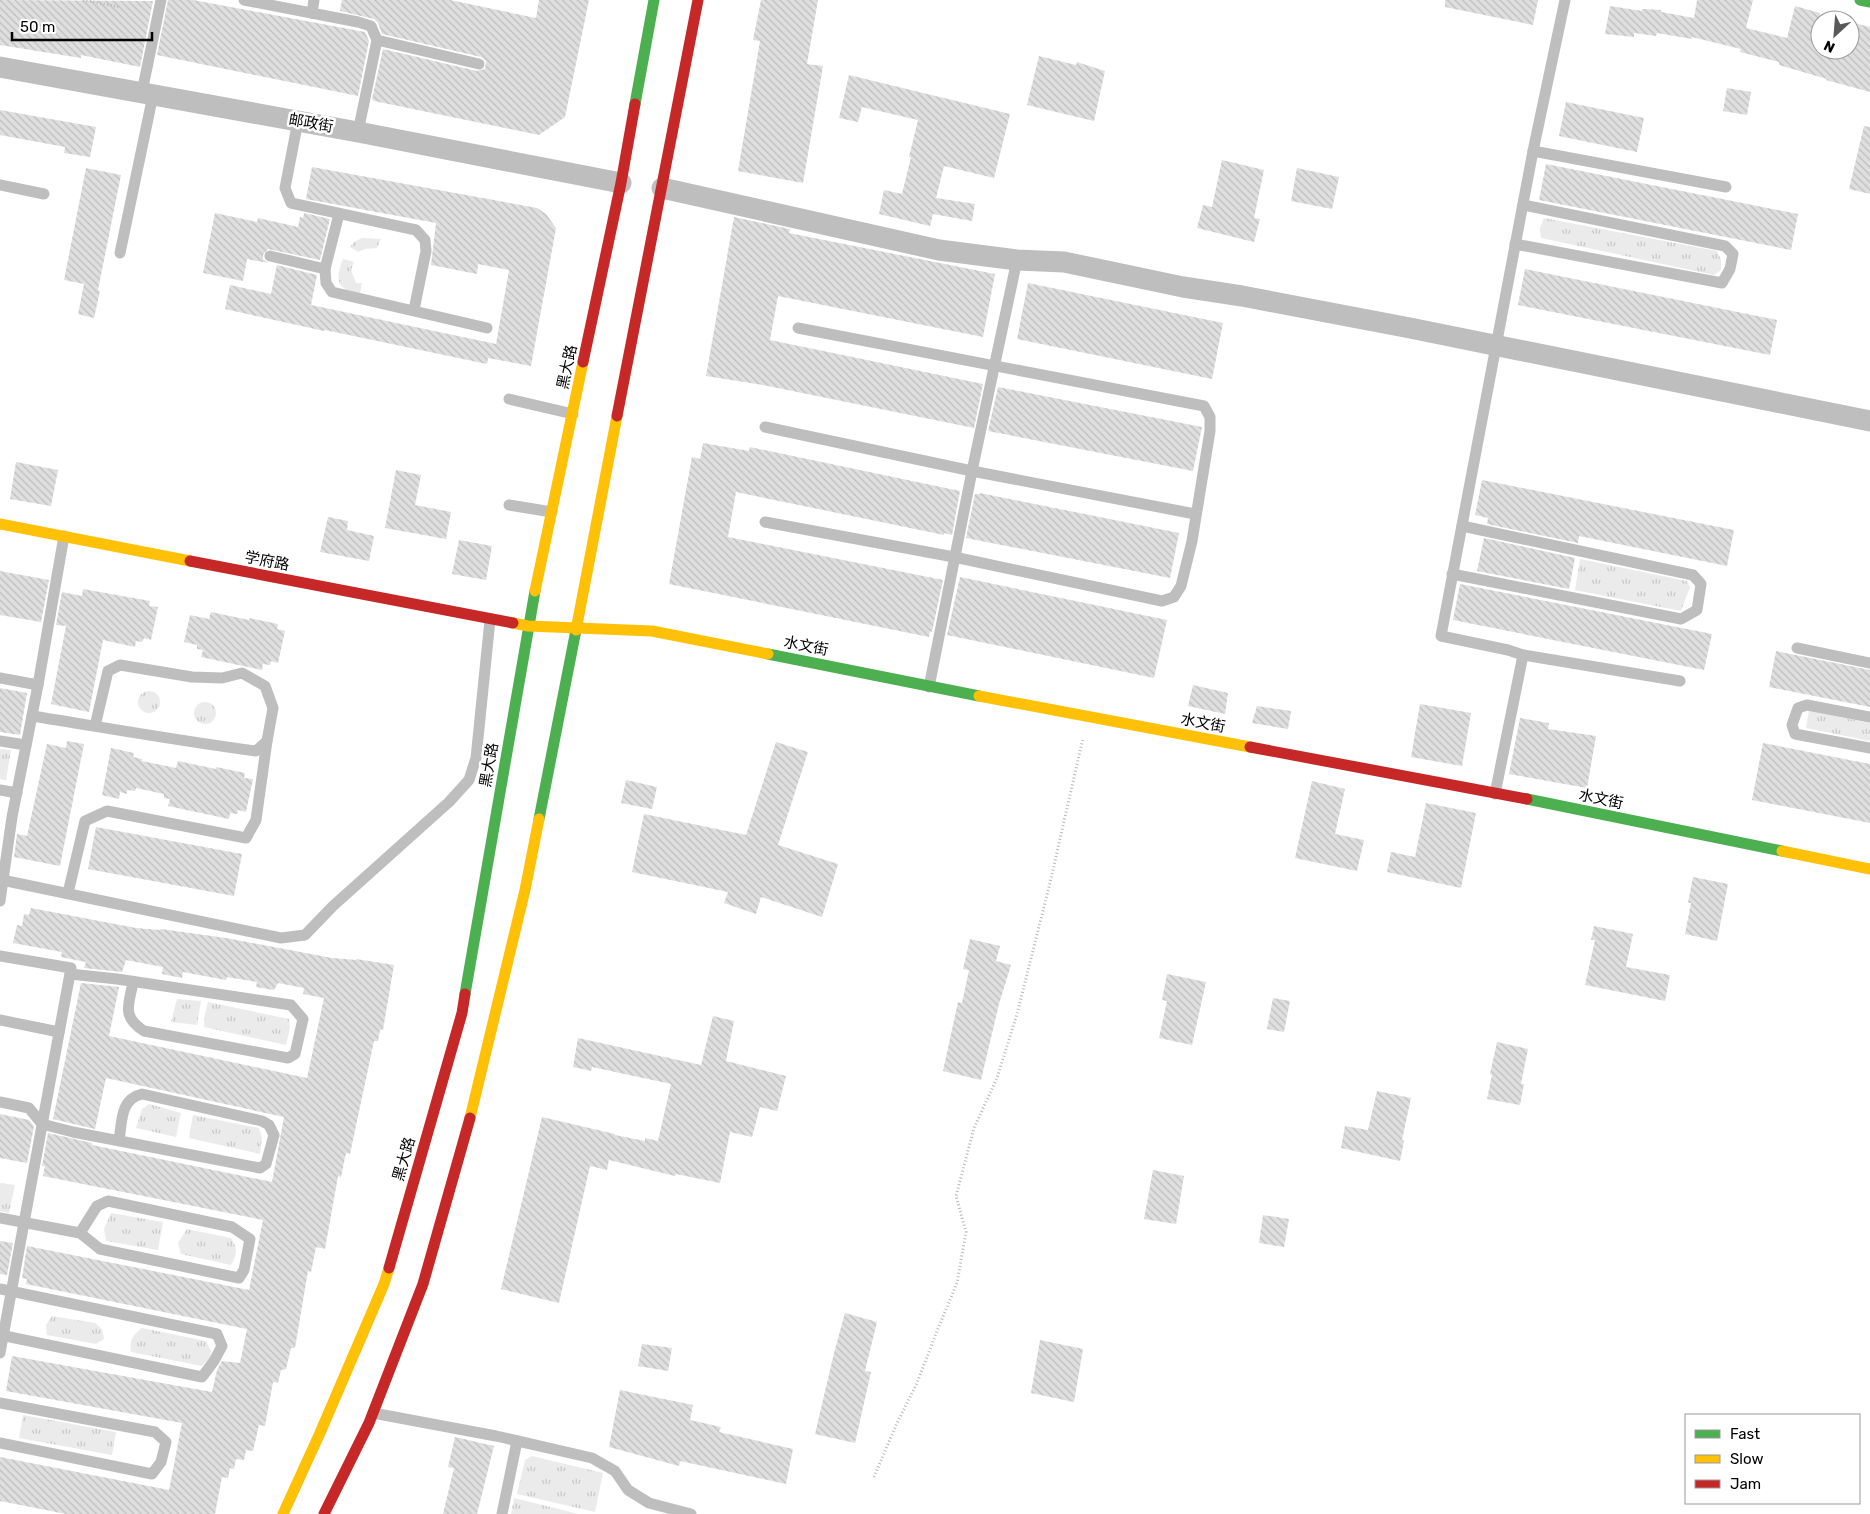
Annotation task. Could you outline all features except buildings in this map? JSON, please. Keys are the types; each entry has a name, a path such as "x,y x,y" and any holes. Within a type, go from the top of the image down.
{"main road":[{"name":"黑大路","path":"283,1514 384,1284 462,1013 528,626 621,183 654,0"},
{"path":"324,1514 373,1413 423,1284 470,1120 525,890 698,0"},
{"path":"1860,0 1870,2"},
{"name":"学府路","path":"0,524 528,626"},
{"name":"水文街","path":"528,626 652,631 929,687 1572,808 1870,870"}],"street":[{"name":"邮政街","path":"0,67 358,132 621,183"},
{"path":"662,188 939,250 1017,260 1064,262 1183,287 1242,296 1496,345 1870,421"}],"lane":[{"path":"120,253 148,93 161,0"},
{"path":"244,0 371,26 377,40 358,132"},
{"path":"312,13 314,0"},
{"path":"1565,0 1533,151 1441,636 1523,655 1680,681"},
{"path":"377,40 479,64"},
{"path":"298,121 285,188 291,203 416,230 426,240 426,251 414,310"},
{"path":"1533,151 1726,187"},
{"path":"0,185 44,194"},
{"path":"1515,244 1722,283 1730,269 1733,254 1725,246 1523,205"},
{"path":"339,214 326,269 326,283 332,292 487,328"},
{"path":"270,256 326,269"},
{"path":"929,687 954,557 1017,260"},
{"path":"766,522 954,557 1162,601 1174,597 1181,586 1192,541 1210,431 1210,417 1204,406 798,328"},
{"path":"509,399 573,414"},
{"path":"765,427 972,471 1195,514"},
{"path":"509,505 552,512"},
{"path":"1452,574 1681,619 1697,610 1701,584 1693,575 1462,526"},
{"path":"0,901 17,793 64,536"},
{"path":"2,880 281,938 305,935 332,906 449,802 469,780 476,758 490,620"},
{"path":"1797,648 1870,662"},
{"path":"1495,794 1523,655"},
{"path":"68,893 85,820 107,811 246,838 256,820 273,708 265,686 242,673 222,678 192,677 120,665 108,671 95,726"},
{"path":"0,678 38,686"},
{"path":"1870,717 1807,705 1798,708 1792,725 1795,734 1870,748"},
{"path":"32,716 256,751 267,741"},
{"path":"0,741 26,745"},
{"path":"0,790 17,793"},
{"path":"0,956 71,968 25,1223 6,1290 0,1353"},
{"path":"70,974 133,982 291,1005 304,1019 295,1054 288,1058 144,1031 133,1024 128,1012 133,982"},
{"path":"0,1020 59,1032"},
{"path":"0,1102 29,1108 42,1124 73,1132 119,1141 260,1168 266,1164 274,1135 269,1125 262,1121 142,1094 133,1096 124,1108 119,1141"},
{"path":"0,1218 80,1233 100,1249 239,1278 244,1270 250,1239 232,1228 108,1201 97,1206 80,1233"},
{"path":"2,1335 202,1377 222,1346 217,1334 6,1290"},
{"path":"0,1403 155,1432 166,1442 161,1462 152,1474 0,1443"},
{"path":"373,1413 517,1441 592,1458 615,1471 628,1490 649,1504 691,1514"},
{"path":"502,1514 517,1441"}],"path":[{"path":"82,0 119,7"},
{"path":"874,1478 897,1423 917,1383 936,1331 957,1283 966,1232 956,1196 974,1128 997,1078 1017,1014 1088,717"}],"green space":[{"path":"1544,218 1717,251 1721,260 1721,270 1714,275 1541,238 1540,228"},
{"path":"362,238 381,239 377,248 358,252 350,247 354,242"},
{"path":"343,259 354,262 351,270 356,283 362,283 360,294 346,289 340,282 339,273"},
{"path":"1580,559 1687,581 1690,587 1681,611 1575,590"},
{"path":"149,691 157,694 160,702 157,710 149,713 141,710 138,702 141,694"},
{"path":"205,702 213,705 216,713 213,721 205,724 197,721 194,713 197,705"},
{"path":"1809,711 1870,723 1870,741 1806,728"},
{"path":"0,749 11,750 6,780 0,779"},
{"path":"177,999 201,1001 197,1025 171,1022"},
{"path":"208,1002 289,1019 290,1027 286,1045 204,1027"},
{"path":"149,1104 181,1113 176,1137 136,1128 142,1109"},
{"path":"193,1115 259,1128 262,1137 260,1154 189,1138"},
{"path":"0,1183 15,1185 9,1213 0,1211"},
{"path":"111,1213 163,1222 158,1250 106,1241 104,1229"},
{"path":"187,1229 231,1238 236,1252 231,1265 181,1254 178,1243"},
{"path":"52,1316 95,1323 102,1329 104,1339 96,1344 47,1335 46,1325"},
{"path":"142,1328 206,1341 211,1351 210,1358 202,1366 131,1352 132,1338"},
{"path":"23,1415 116,1432 112,1455 19,1438"},
{"path":"532,1456 603,1473 595,1512 517,1494 525,1460"},
{"path":"514,1498 579,1514 511,1514"}],"traffic: fast":[{"path":"635,104 654,0"},
{"path":"1860,0 1870,2"},
{"path":"465,994 535,591"},
{"path":"539,819 576,630"},
{"path":"768,654 979,696"},
{"path":"1527,799 1782,851"}],"traffic: slow":[{"path":"535,591 583,362"},
{"path":"576,630 617,416"},
{"path":"0,524 190,561"},
{"path":"513,623 528,626 652,631 768,654"},
{"path":"979,696 1250,747"},
{"path":"470,1118 525,890 539,819"},
{"path":"1782,851 1870,869"},
{"path":"283,1514 320,1433 384,1284 389,1268"}],"traffic: jam":[{"path":"617,416 698,0"},
{"path":"583,362 621,183 635,104"},
{"path":"190,561 513,623"},
{"path":"1250,747 1527,799"},
{"path":"389,1268 462,1013 465,994"},
{"path":"324,1514 369,1423 423,1284 470,1118"}]}
